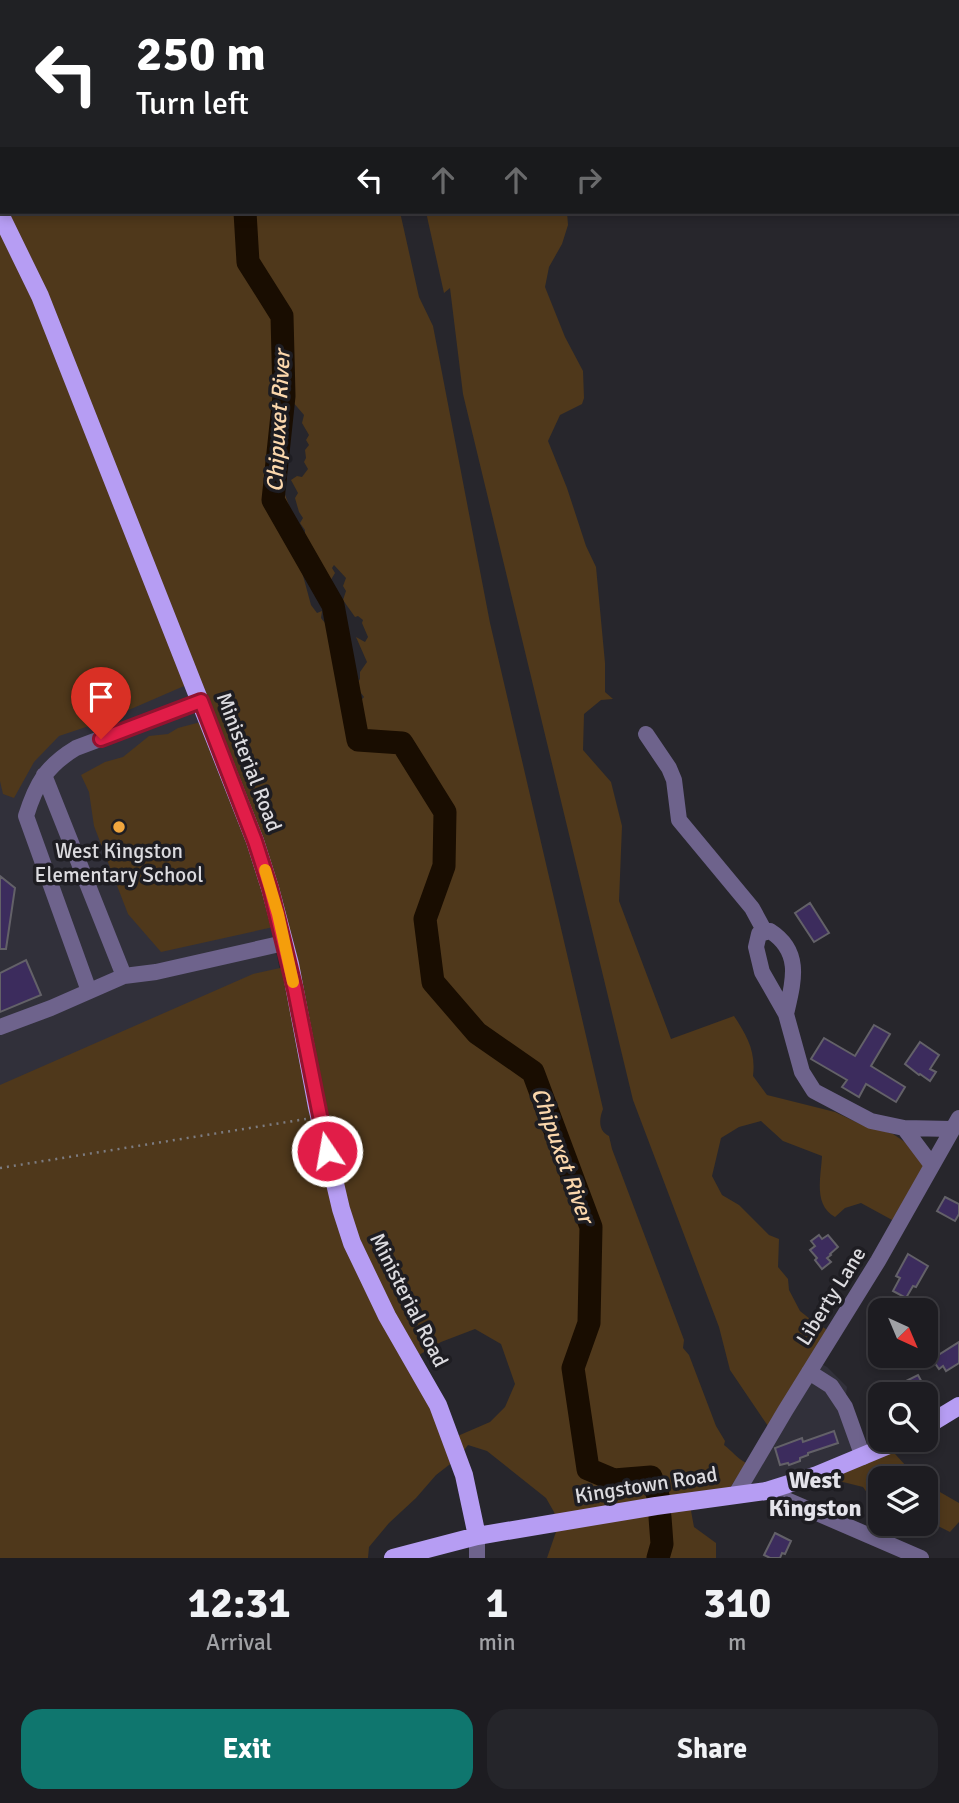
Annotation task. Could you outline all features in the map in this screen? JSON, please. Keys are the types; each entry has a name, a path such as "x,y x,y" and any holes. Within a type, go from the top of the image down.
{"main road":[{"name":"Ministerial Road","path":"0,214 40,296 255,841 284,943 319,1117 341,1209 352,1243 387,1316 438,1405 464,1475 477,1536"},
{"path":"938,1419 959,1406"},
{"name":"Kingstown Road","path":"393,1558 477,1536 656,1506 766,1491 817,1475 874,1452"}],"street":[{"path":"89,991 26,816 34,790 63,755 76,748 201,701"},
{"path":"646,734 674,780 679,820 752,908 765,932"},
{"path":"44,775 124,976"},
{"path":"786,1014 794,976 790,953 781,938 770,931 765,932 759,934 756,947 762,972 786,1014 802,1072 814,1091 870,1121 904,1128 956,1124"},
{"path":"0,1027 124,976 156,972 284,943"},
{"name":"Liberty Lane","path":"736,1494 878,1261 956,1124"},
{"path":"904,1128 931,1164"},
{"path":"809,1372 831,1386 845,1407 863,1457"},
{"path":"766,1491 921,1558"},
{"path":"477,1536 477,1558"}],"path":[{"path":"0,1168 319,1117"}],"shaded area":[{"path":"0,214 400,214 419,297 433,326 490,623 603,1109 601,1128 609,1136 684,1340 683,1348 689,1355 716,1426 725,1441 724,1445 746,1463 730,1488 689,1500 694,1527 716,1543 716,1558 547,1558 558,1526 546,1498 487,1451 468,1445 458,1458 436,1475 389,1523 369,1547 368,1558 0,1558 0,1085 253,974 289,966 278,926 161,952 128,914 94,826 89,792 81,775 105,762 123,757 149,736 168,734 178,728 208,720 191,683 101,722 59,736 34,762 14,798 3,794 0,781","holes":["287,385 294,396 292,401 304,415 302,423 309,435 304,462 308,469 302,477 297,476 291,480 298,493 295,498 303,518 300,523 316,559 314,564 329,583 335,573 332,568 334,565 346,578 343,600 355,617 363,620 368,637 365,642 356,637 367,662 355,685 364,697 354,708 356,717 349,720 342,706 339,680 334,671 336,666 332,634 321,618 322,611 317,613 311,605 295,546 290,508 281,484 284,454 278,392 281,387","475,1329 501,1344 515,1384 505,1407 490,1422 453,1438 419,1355 441,1342"]},
{"path":"426,214 567,214 568,225 562,244 549,267 545,287 565,337 583,371 584,398 582,404 560,415 548,441 596,567 605,692 613,699 601,700 584,714 583,750 611,782 622,826 619,901 671,1039 734,1016 750,1044 753,1076 767,1095 835,1112 860,1124 893,1134 930,1159 894,1221 861,1203 845,1208 835,1217 828,1212 821,1198 822,1156 783,1141 761,1121 739,1127 721,1138 712,1176 722,1195 739,1205 769,1235 779,1239 778,1267 788,1279 789,1290 800,1311 829,1331 770,1429 730,1370 719,1327 633,1100 463,394 450,288 444,293"},
{"name":"West Kingston Elementary School","path":"169,641 266,901 289,1016 0,1124 0,717"},
{"path":"813,1359 827,1367 847,1387 844,1409 864,1453 771,1481 730,1488"},
{"path":"868,1450 893,1452 906,1466 868,1466 868,1494 863,1487 839,1481 825,1469"},
{"path":"938,1491 959,1503 959,1522 950,1532 938,1526"}],"building":[{"path":"0,876 15,888 6,949 0,949"},
{"path":"810,903 829,933 814,942 795,913"},
{"name":"West Kingston Elementary School","path":"26,960 41,995 0,1012 0,973"},
{"path":"874,1025 890,1034 871,1066 905,1087 896,1102 866,1084 859,1097 842,1087 847,1080 811,1059 824,1038 855,1056"},
{"path":"920,1042 939,1055 930,1069 936,1072 930,1081 905,1064"},
{"path":"945,1197 959,1204 959,1214 955,1221 937,1211"},
{"path":"819,1235 822,1239 828,1235 838,1247 827,1258 831,1262 822,1269 810,1250 815,1246 811,1241"},
{"path":"908,1254 928,1266 906,1298 893,1291 900,1278 896,1276"},
{"path":"959,1342 959,1363 946,1371 943,1366 939,1369 938,1355"},
{"path":"918,1375 922,1382 904,1382"},
{"path":"834,1431 838,1443 808,1453 800,1458 800,1461 780,1465 775,1448 802,1438 803,1442"},
{"path":"775,1533 791,1541 785,1554 782,1553 780,1558 770,1558 764,1555"}],"waterway":[{"name":"Chipuxet River","path":"245,214 248,262 282,316 284,396 273,500 333,605 358,740 402,743 445,812 444,866 425,919 433,982 477,1033 533,1072 591,1227 589,1323 573,1368 588,1469 614,1480 651,1477 658,1496"},
{"name":"Chipuxet River","path":"658,1558 662,1544 660,1517"}],"slow traffic":[{"path":"265,870 293,982"}],"place":[{"name":"West Kingston Elementary School","path":"119,827"}],"district":[{"name":"West Kingston","path":"815,1494"}],"route":[{"path":"101,739 201,701 255,841 278,914 327,1151"}]}
